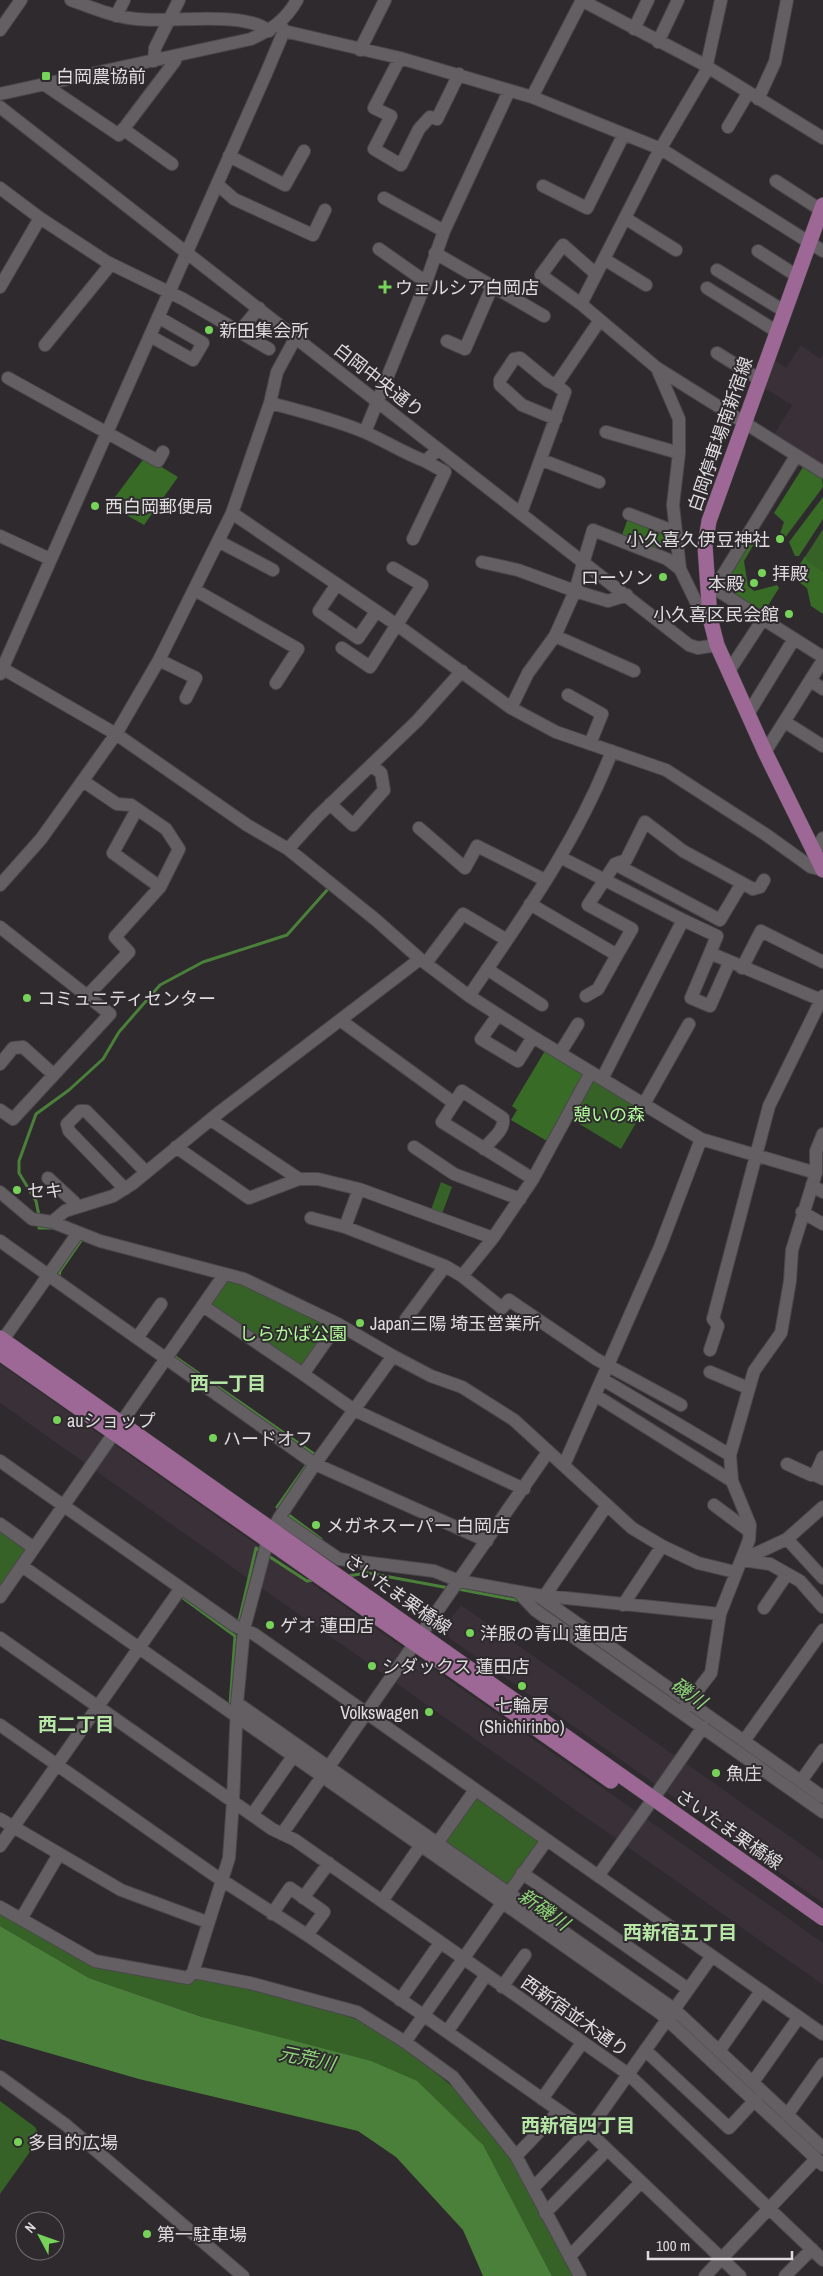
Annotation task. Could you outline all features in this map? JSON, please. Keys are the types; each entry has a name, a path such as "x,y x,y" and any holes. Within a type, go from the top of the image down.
{"main road":[{"name":"白岡停車場南新宿線","path":"822,207 709,521 705,546 711,586 710,618 717,645 765,752 823,870"},
{"name":"さいたま栗橋線","path":"1,1344 118,1428 273,1529 418,1639 651,1802 823,1918"},
{"name":"さいたま栗橋線","path":"651,1802 823,1930"}],"street":[{"path":"0,30 21,0"},
{"path":"71,0 116,16 169,20 224,18 264,27 269,31"},
{"path":"116,16 124,0"},
{"path":"154,61 155,48 179,0"},
{"path":"297,0 282,27 188,252 1,670 116,734 247,825 288,849 376,920 423,961 469,996 532,1037 701,1139 757,1156 817,1183"},
{"path":"360,50 385,0"},
{"path":"532,97 581,0 706,66 823,138"},
{"path":"634,29 648,0"},
{"path":"658,42 678,0"},
{"path":"581,304 661,149 705,73 721,0"},
{"path":"728,127 753,96 775,62 787,0"},
{"path":"0,94 251,39 282,27 360,50 400,58 459,74 532,97 661,149 823,251"},
{"path":"45,85 119,135 174,61 174,57"},
{"path":"400,58 374,108 391,116 374,149 401,165 420,129 430,117 437,119 459,74"},
{"path":"364,432 426,282 444,231 508,91"},
{"name":"白岡中央通り","path":"0,107 689,645 698,648 717,645"},
{"path":"123,130 172,164"},
{"path":"543,186 586,208 624,134"},
{"path":"229,156 285,185 304,151"},
{"path":"776,182 822,207"},
{"path":"217,184 234,199 313,235 325,210"},
{"path":"0,188 40,218 111,264 170,293 269,349"},
{"path":"384,198 444,231"},
{"path":"0,287 40,218"},
{"path":"625,218 676,250"},
{"path":"596,274 563,245 540,275 581,304 657,368 823,472"},
{"path":"379,249 426,282"},
{"path":"758,251 797,276"},
{"path":"435,253 544,316"},
{"path":"604,258 646,285"},
{"path":"45,345 111,264"},
{"path":"717,270 784,311"},
{"path":"448,341 464,348 492,287"},
{"path":"707,288 776,332"},
{"path":"240,332 259,308"},
{"path":"150,336 193,360 203,343 158,317"},
{"path":"556,385 600,320"},
{"path":"0,885 41,839 83,781 116,734 159,660 232,513 270,403 277,372 296,337"},
{"path":"717,353 759,380"},
{"path":"521,513 542,460 566,392 548,381 520,358 514,359 500,380 500,386 522,404 556,419"},
{"path":"657,368 679,419 680,453 673,505 680,569 698,606 710,618"},
{"path":"8,378 158,460 163,452"},
{"path":"270,403 330,419 364,432 404,454 425,461 445,472 413,539"},
{"path":"606,432 680,453"},
{"path":"425,461 438,450"},
{"path":"765,752 823,659 711,586 796,456"},
{"path":"542,460 599,482"},
{"path":"232,513 397,625 511,708 556,732 666,770 765,834 810,868 823,870"},
{"path":"629,514 676,532"},
{"path":"511,708 528,673 555,636 575,591 594,530 667,560 680,569"},
{"path":"0,536 50,559"},
{"path":"218,541 273,570"},
{"path":"482,562 518,570 608,601 627,595"},
{"path":"342,648 370,668 422,585 394,568"},
{"path":"337,584 319,611 358,638 376,612"},
{"path":"195,590 298,649 276,683"},
{"path":"729,671 763,619"},
{"path":"555,636 634,671"},
{"path":"748,714 794,639"},
{"path":"159,660 196,678 186,698"},
{"path":"288,849 330,804 418,721 462,671"},
{"path":"811,680 823,688"},
{"path":"568,695 602,714 590,744"},
{"path":"785,722 823,746"},
{"path":"469,996 560,857 593,796 612,751"},
{"path":"330,804 353,825 384,790 381,773 371,765"},
{"path":"83,781 117,804 131,805 166,829 179,849 160,888 115,936 129,952 87,996"},
{"path":"137,809 113,854 160,888"},
{"path":"586,996 598,989 632,929 588,904 615,864 626,860 646,822 683,851 742,884 753,888 760,887 764,880"},
{"path":"419,828 465,868 477,846 546,880"},
{"path":"815,852 823,838"},
{"path":"560,857 717,936 691,998 710,1006 730,963"},
{"path":"615,864 720,920 742,884"},
{"path":"530,904 617,955"},
{"path":"52,1222 65,1211 113,1196 125,1188 340,1020 423,961 463,914 507,940"},
{"path":"462,1276 493,1238 533,1179 597,1075 683,920"},
{"path":"742,968 761,931 823,962"},
{"path":"0,1110 13,1119 110,1014 2,933"},
{"path":"710,953 742,968 822,998 768,1106 757,1156 713,1319 718,1326 710,1350"},
{"path":"487,969 542,1005"},
{"path":"498,1015 481,1039 518,1061 532,1037"},
{"path":"340,1020 454,1103"},
{"path":"560,1053 578,1024"},
{"path":"644,1104 689,1024"},
{"path":"0,1064 13,1048 24,1047 53,1074"},
{"path":"484,1149 492,1137 499,1133 504,1124 503,1118 462,1091 442,1122 484,1149 533,1179"},
{"path":"125,1188 69,1131 68,1124 80,1111 86,1111 146,1172"},
{"path":"211,1120 299,1179"},
{"path":"685,1707 711,1673 720,1614 749,1540 750,1525 732,1482 730,1455 754,1371 781,1334 790,1281 792,1250 802,1212 817,1183 816,1151 823,1134"},
{"path":"564,1465 660,1247 701,1139"},
{"path":"176,1147 249,1198 299,1179 318,1180 359,1189 493,1238"},
{"path":"414,1147 454,1174 520,1199"},
{"path":"48,1178 74,1202 76,1207"},
{"path":"345,1228 359,1189"},
{"path":"0,1192 32,1220 52,1222 77,1234 244,1279 338,1324 393,1356 469,1392 514,1420 632,1528 662,1546 698,1563 735,1572"},
{"path":"802,1212 823,1224"},
{"path":"311,1218 345,1228 445,1266 462,1276 502,1308 509,1300 596,1359 681,1405"},
{"path":"1,1344 77,1234"},
{"path":"0,1241 315,1464 487,1541"},
{"path":"406,1319 445,1266"},
{"path":"0,1597 224,1275"},
{"path":"137,1338 160,1304"},
{"path":"203,1306 354,1410 524,1489"},
{"path":"303,1374 338,1324"},
{"path":"0,1907 95,1962 188,1978 193,1972 228,1858 233,1802 237,1702 244,1629 273,1529 315,1464 393,1356"},
{"path":"710,1372 748,1388"},
{"path":"602,1379 730,1455"},
{"path":"595,1395 732,1482"},
{"path":"282,1834 548,1452"},
{"path":"787,1464 819,1477 823,1457"},
{"path":"0,1461 235,1626 244,1629 366,1713 761,1991 799,2017 821,2029"},
{"path":"541,1595 607,1505"},
{"path":"714,1505 749,1531"},
{"path":"742,1560 787,1539 823,1507"},
{"path":"0,1524 34,1548"},
{"path":"273,1529 339,1559 434,1571 459,1581 518,1592 623,1605 720,1614"},
{"path":"787,1539 823,1578"},
{"path":"623,1605 662,1546"},
{"path":"742,1560 770,1564 800,1581 823,1607"},
{"path":"22,1566 294,1755 326,1771 438,1842 506,1898"},
{"path":"764,1608 787,1574"},
{"path":"0,1846 181,1588"},
{"path":"518,1592 535,1610 685,1707 744,1741 823,1797"},
{"path":"541,1595 685,1707 703,1728 823,1812"},
{"path":"744,1741 823,1630"},
{"name":"西新宿並木通り","path":"0,1638 252,1815 295,1840 329,1863 502,1987 628,2074 823,2260"},
{"path":"237,1702 421,1845 506,1898 671,2014 719,2051 787,2115 821,2158"},
{"path":"0,1726 221,1880 307,1935 588,2131 740,2276"},
{"path":"598,1876 703,1728"},
{"path":"801,1781 823,1750"},
{"path":"252,1815 294,1755"},
{"path":"438,1842 475,1790"},
{"path":"0,1819 121,1890 207,1922"},
{"path":"405,2042 547,1840"},
{"path":"382,1901 421,1845"},
{"path":"21,1919 59,1854"},
{"path":"304,1898 329,1863"},
{"path":"522,1873 688,1989"},
{"path":"272,1914 290,1888 324,1912 307,1935"},
{"path":"400,2000 440,1943"},
{"path":"502,1987 525,1955"},
{"path":"533,2188 588,2131 712,1956"},
{"path":"193,1972 250,1983 357,2012 405,2042 453,2077 516,2156 580,2276"},
{"path":"447,2032 486,1975"},
{"path":"719,2051 761,1991"},
{"path":"671,2014 755,2100 821,2158"},
{"path":"752,2082 799,2017"},
{"path":"542,2099 582,2043"},
{"path":"645,2050 729,2128 755,2100"},
{"path":"787,2115 823,2064"},
{"path":"0,2077 66,2125 243,2276"},
{"path":"516,2156 559,2111"},
{"path":"545,2213 607,2150"},
{"path":"705,2276 821,2158"},
{"path":"570,2256 641,2182"},
{"path":"786,2276 812,2249"}],"shaded area":[{"path":"801,345 820,359 823,355 823,469 772,438 792,405 762,387 772,359 786,368"},
{"path":"145,457 178,477 144,525 109,505"},
{"path":"805,464 822,478 823,487 784,539 780,534 784,522 774,513"},
{"path":"823,497 823,519 799,556 795,556 789,542"},
{"path":"628,518 665,533 662,551 622,535"},
{"path":"748,540 753,540 754,544 744,561 748,586 754,591 777,585 779,588 762,615 723,590 721,584"},
{"path":"805,556 808,562 823,572 823,614 811,606 807,588 792,577"},
{"path":"546,1049 588,1074 547,1141 511,1120 517,1110 512,1106"},
{"path":"0,1364 823,1943 823,1985 0,1403"},
{"path":"461,1605 823,1860 823,1903 449,1638 447,1623"}],"green space":[{"path":"823,529 823,588 796,571"},
{"name":"憩いの森","path":"594,1078 644,1109 621,1149 571,1119"},
{"path":"441,1182 452,1187 442,1214 431,1210"},
{"name":"しらかば公園","path":"227,1279 244,1283 330,1326 301,1367 209,1306"},
{"path":"0,1528 27,1550 0,1589"},
{"path":"475,1796 540,1843 507,1890 441,1844"},
{"path":"0,1912 92,1965 197,1977 295,1999 364,2022 402,2045 453,2087 500,2138 573,2276 552,2276 483,2146 202,2017 89,1978 0,1926"},
{"name":"多目的広場","path":"0,2101 35,2127 39,2135 32,2149 0,2194"}],"water":[{"name":"元荒川","path":"0,1926 89,1978 202,2017 371,2061 417,2081 483,2145 552,2276 483,2276 463,2230 396,2157 358,2131 139,2079 0,2039"}],"waterway":[{"path":"39,1216 36,1201 19,1173 19,1161 36,1114 69,1090 103,1059 119,1032 160,985 203,962 287,935 328,889"},
{"path":"39,1224 39,1228 54,1228"},
{"path":"59,1277 60,1271 83,1238"},
{"path":"171,1354 314,1454 312,1458"},
{"path":"281,1510 277,1507 308,1463"},
{"path":"286,1513 321,1539"},
{"path":"238,1625 256,1548 262,1552"},
{"path":"267,1555 307,1581 314,1580"},
{"path":"358,1566 368,1573"},
{"path":"347,1576 368,1573 449,1588"},
{"path":"458,1589 521,1601"},
{"path":"179,1595 235,1636 230,1705 232,1707"},
{"name":"磯川","path":"534,1603 546,1609"}],"place":[{"name":"白岡農協前","path":"46,76"},
{"name":"ウェルシア白岡店","path":"385,287"},
{"name":"新田集会所","path":"209,330"},
{"name":"西白岡郵便局","path":"95,506"},
{"name":"小久喜久伊豆神社","path":"780,539"},
{"name":"拝殿","path":"762,573"},
{"name":"ローソン","path":"663,577"},
{"name":"本殿","path":"754,583"},
{"name":"小久喜区民会館","path":"789,614"},
{"name":"コミュニティセンター","path":"27,998"},
{"name":"セキ","path":"17,1190"},
{"name":"Japan三陽 埼玉営業所","path":"360,1323"},
{"name":"auショップ","path":"57,1420"},
{"name":"ハードオフ","path":"213,1438"},
{"name":"メガネスーパー 白岡店","path":"316,1525"},
{"name":"ゲオ 蓮田店","path":"270,1625"},
{"name":"洋服の青山 蓮田店","path":"470,1633"},
{"name":"シダックス 蓮田店","path":"372,1666"},
{"name":"七輪房 (Shichirinbo)","path":"522,1686"},
{"name":"Volkswagen","path":"429,1712"},
{"name":"魚庄","path":"716,1773"},
{"name":"多目的広場","path":"18,2142"},
{"name":"第一駐車場","path":"147,2234"}],"district":[{"name":"西一丁目","path":"228,1383"},
{"name":"西二丁目","path":"76,1724"},
{"name":"西新宿五丁目","path":"680,1932"},
{"name":"西新宿四丁目","path":"578,2125"}],"water label":[{"name":"新磯川","path":"544,1909"}]}
